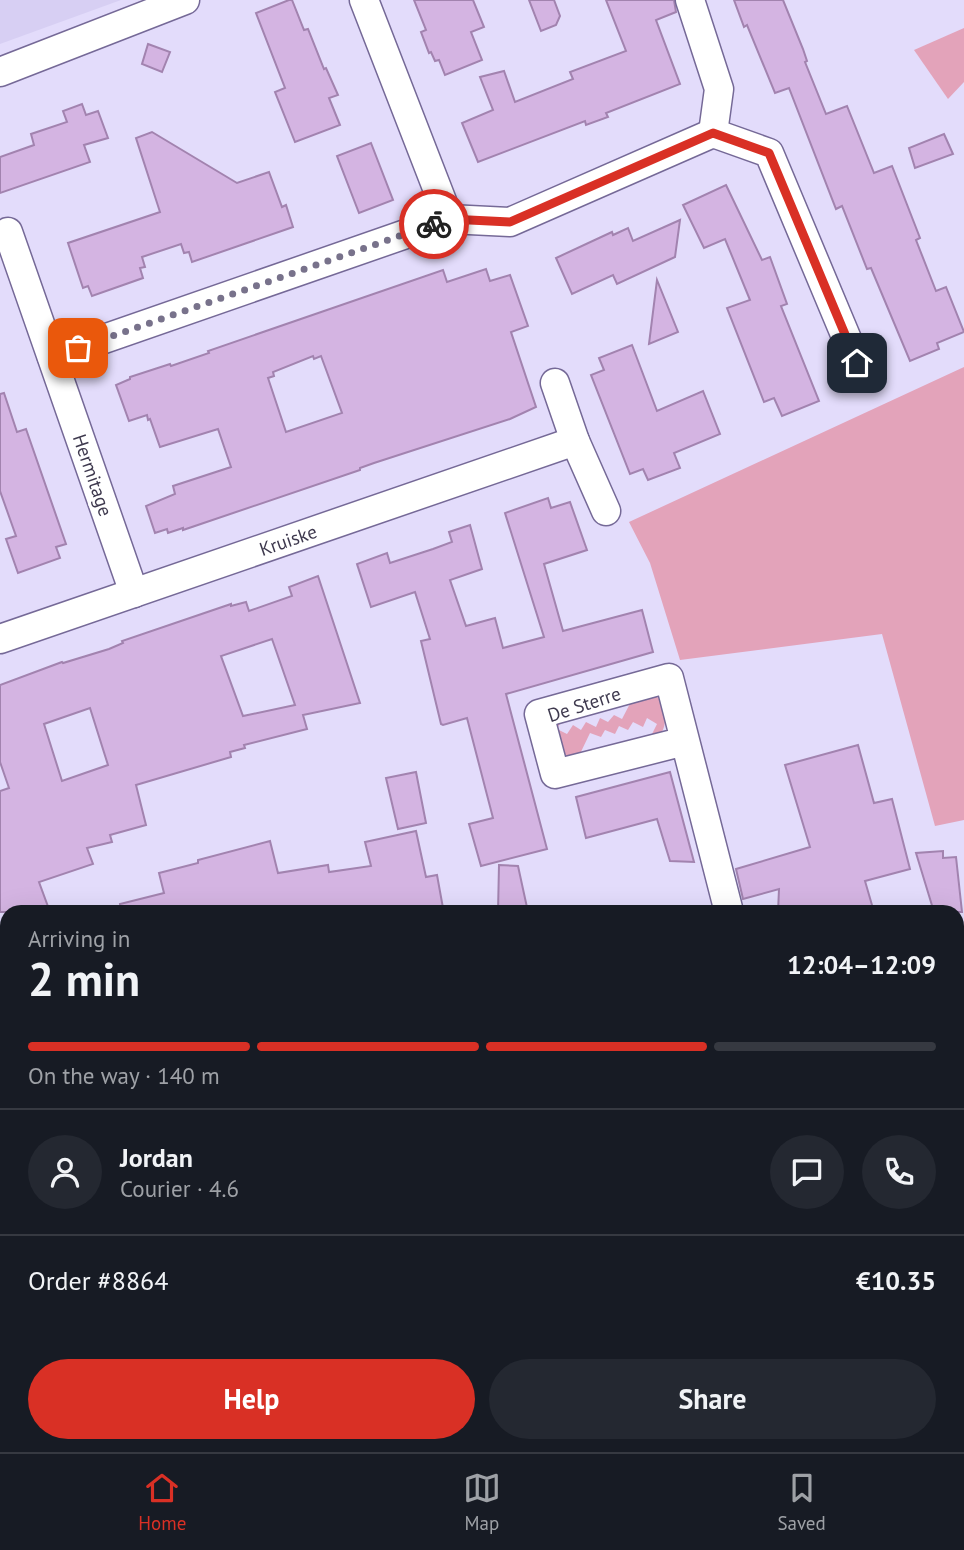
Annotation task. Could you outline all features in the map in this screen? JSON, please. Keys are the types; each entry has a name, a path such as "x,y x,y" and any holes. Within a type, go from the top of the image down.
{"street":[{"path":"0,72 185,0"},
{"path":"364,0 449,219"},
{"path":"690,0 719,89 713,133"},
{"path":"52,357 449,219 510,222 713,133 769,153 857,363"},
{"name":"Hermitage","path":"8,232 134,593"},
{"path":"555,383 575,441 606,511"},
{"name":"Kruiske","path":"0,639 575,441"},
{"name":"De Sterre","path":"685,741 555,774 539,715 669,678 727,905"}],"shaded area":[{"path":"0,0 121,0 0,44"},
{"path":"964,28 964,82 948,99 914,50"},
{"path":"964,367 964,820 935,826 882,634 680,660 650,563 629,522"},
{"path":"635,694 652,694 663,706 665,725 659,735 649,740 657,724 647,718 643,727 633,722 628,730 619,726 615,734 605,730 601,737 590,733 578,758 560,759 550,719 565,714 557,729 567,734 573,725 581,730 586,722 596,727 600,718 608,722 614,715 622,719"}],"building":[{"path":"292,0 304,30 308,29 338,95 329,98 340,125 295,142 275,92 285,88 256,13"},
{"path":"414,0 473,0 484,27 471,32 482,60 445,75 439,60 435,61 431,52 429,53 421,32 426,30"},
{"path":"529,0 554,0 560,16 556,25 541,31"},
{"path":"606,0 674,0 676,12 656,20 680,84 606,113 608,117 586,125 585,121 478,162 462,123 493,110 480,77 504,71 515,102 573,79 570,72 626,51"},
{"path":"734,0 783,0 826,114 847,106 874,173 892,166 920,238 916,240 936,291 946,287 964,332 937,343 939,349 910,361 871,268 867,269 842,206 836,209 789,88 775,93"},
{"path":"148,44 170,52 162,72 142,64"},
{"path":"82,104 86,115 98,111 108,138 84,145 90,162 0,193 0,157 34,145 31,134 67,122 63,111"},
{"path":"152,132 237,183 269,172 282,207 286,205 293,227 192,262 189,252 184,253 181,244 142,257 145,267 140,268 143,278 92,296 88,286 83,288 68,243 160,212 136,138"},
{"path":"944,134 953,154 915,168 909,148"},
{"path":"371,143 393,200 359,213 337,156"},
{"path":"726,185 762,260 770,257 787,304 781,306 819,401 782,416 774,398 764,402 727,308 750,300 725,239 704,248 683,205"},
{"path":"680,220 675,257 617,284 613,275 572,294 556,258 612,232 613,235 628,228 633,241"},
{"path":"486,269 490,281 510,275 528,326 511,332 536,407 510,419 183,530 168,533 167,529 155,533 146,506 175,494 173,486 231,467 218,429 160,447 147,415 129,421 116,385 130,377 170,364 171,366 443,270 447,282","holes":["313,356 314,359 321,356 342,413 286,432 268,378 274,376 273,372"]},
{"path":"657,280 678,332 649,344"},
{"path":"632,345 657,411 703,391 720,434 674,453 680,468 648,480 643,469 630,474 591,375 604,370 599,358"},
{"path":"4,393 17,432 26,429 66,544 56,547 60,558 18,573 6,539 16,536 0,491 0,394"},
{"path":"548,498 551,508 570,502 587,550 544,564 563,631 642,610 653,652 506,694 547,849 481,866 469,824 493,818 467,718 441,724 421,641 430,639 415,592 371,607 357,564 387,553 390,563 433,549 452,542 449,532 470,525 482,569 450,580 466,626 495,618 503,648 544,637 505,513"},
{"path":"318,576 360,703 303,715 307,729 244,745 245,748 230,752 231,757 136,785 146,825 110,835 112,842 87,848 93,864 39,882 47,905 0,905 0,791 9,788 0,762 0,685 231,604 246,602 249,611 292,596 289,587","holes":["272,639 295,705 243,716 221,656","90,708 108,765 62,781 44,724"]},
{"path":"858,745 874,803 892,799 910,869 865,881 872,905 778,905 779,889 743,899 736,869 810,847 785,765"},
{"path":"416,772 426,823 398,829 386,778"},
{"path":"670,772 694,862 670,861 657,819 586,838 576,797"},
{"path":"416,831 426,877 437,875 442,905 120,905 164,893 159,873 270,841 278,873 328,865 329,872 371,866 365,842"},
{"path":"943,851 943,858 956,857 961,905 932,905 916,853"},
{"path":"499,865 518,866 526,905 498,905"}],"way so far":[{"path":"78,348 434,224"}],"route":[{"path":"434,224 449,219 510,222 713,133 769,153 857,363"}]}
